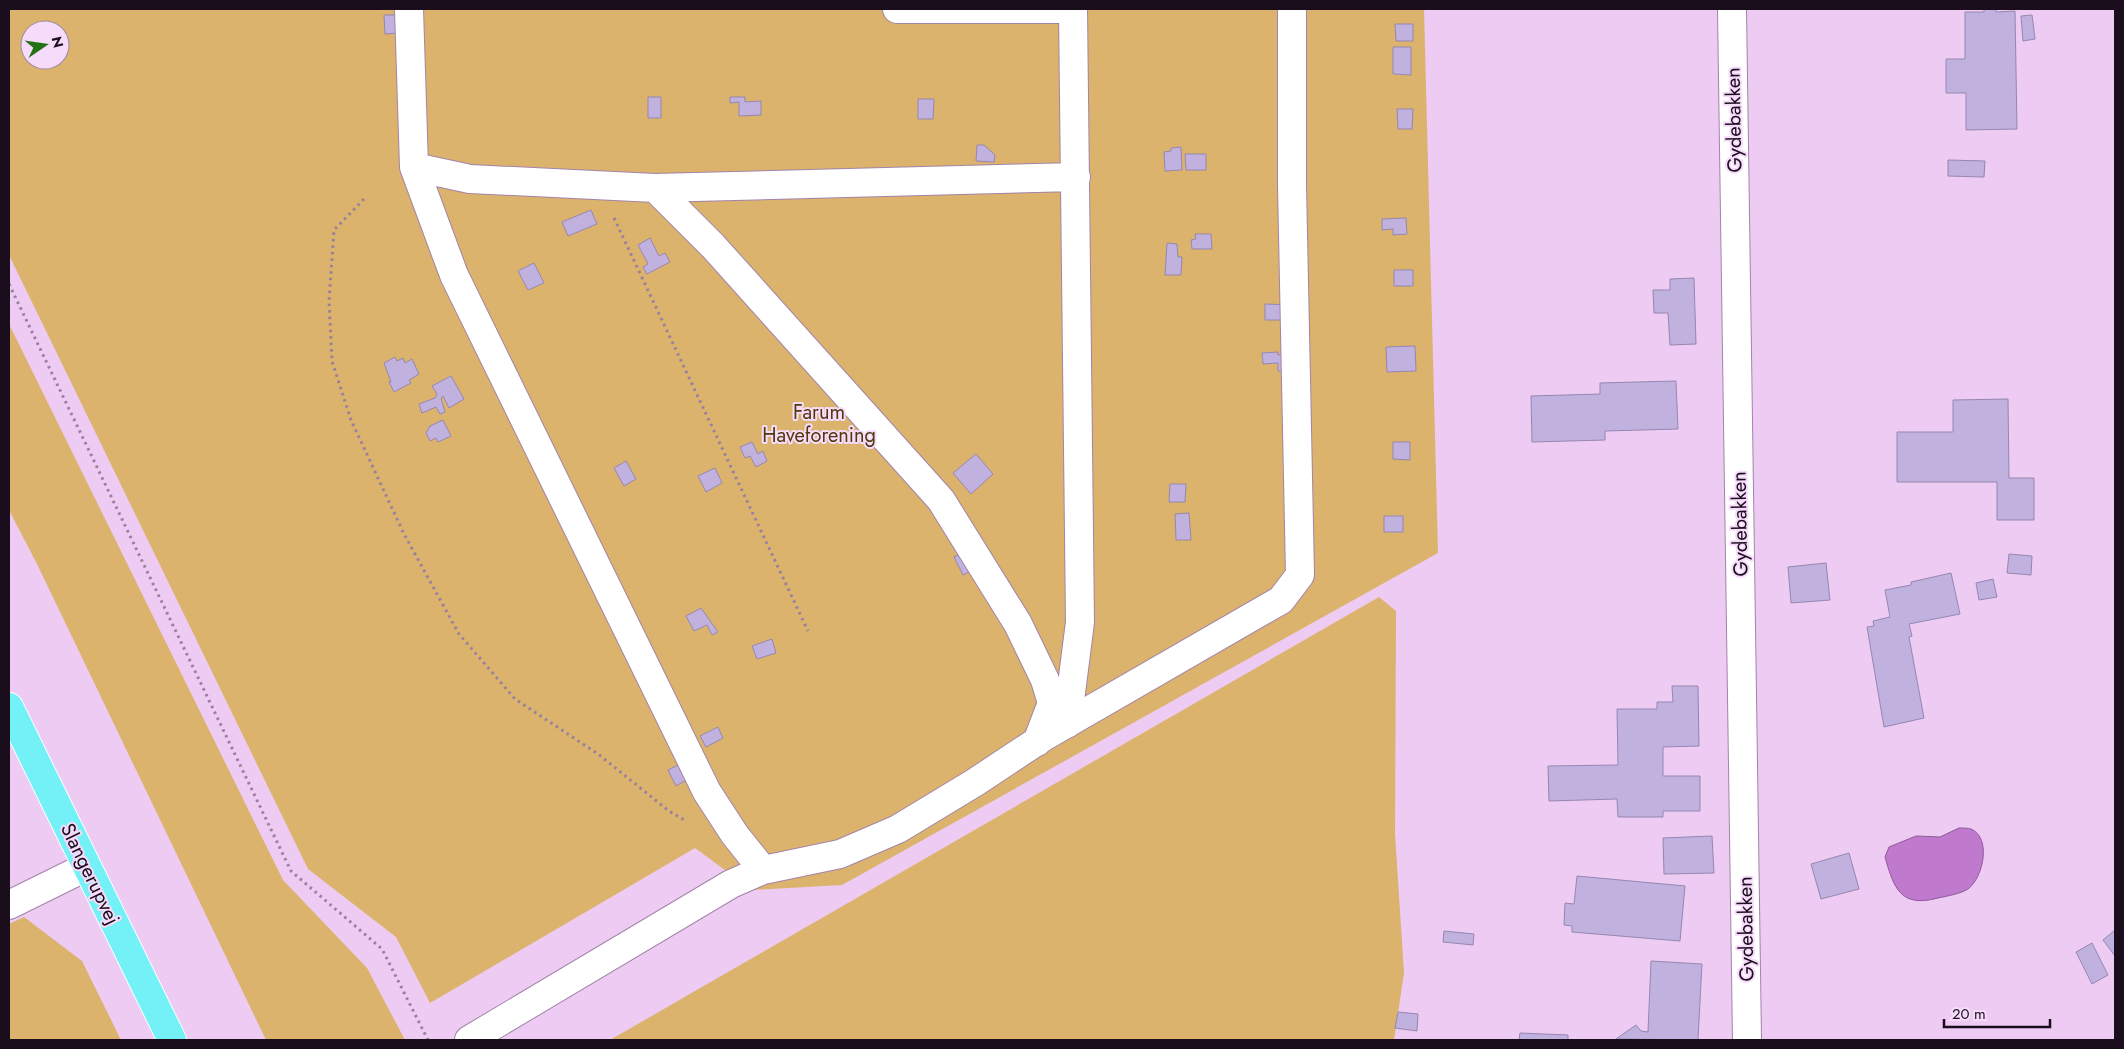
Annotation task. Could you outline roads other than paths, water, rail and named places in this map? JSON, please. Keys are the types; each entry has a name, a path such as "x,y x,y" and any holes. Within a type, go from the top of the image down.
{"main road":[{"name":"Slangerupvej","path":"9,707 172,1040"}],"street":[{"path":"409,9 414,167 454,275 703,784 735,835 763,870"},
{"path":"896,9 1073,9 1076,177 1074,314 1078,442 1080,622 1067,724"},
{"path":"469,1040 731,884 763,870 840,854 898,829 974,784 1067,724 1281,600 1300,575 1292,194 1292,9"},
{"name":"Gydebakken","path":"1732,9 1747,1040"},
{"path":"414,167 470,179 655,188 1076,177"},
{"path":"655,188 713,246 941,500 1018,624 1045,680 1052,703 1037,742"},
{"path":"9,905 86,867"}],"park label":[{"name":"Farum Haveforening","path":"819,424"}]}
